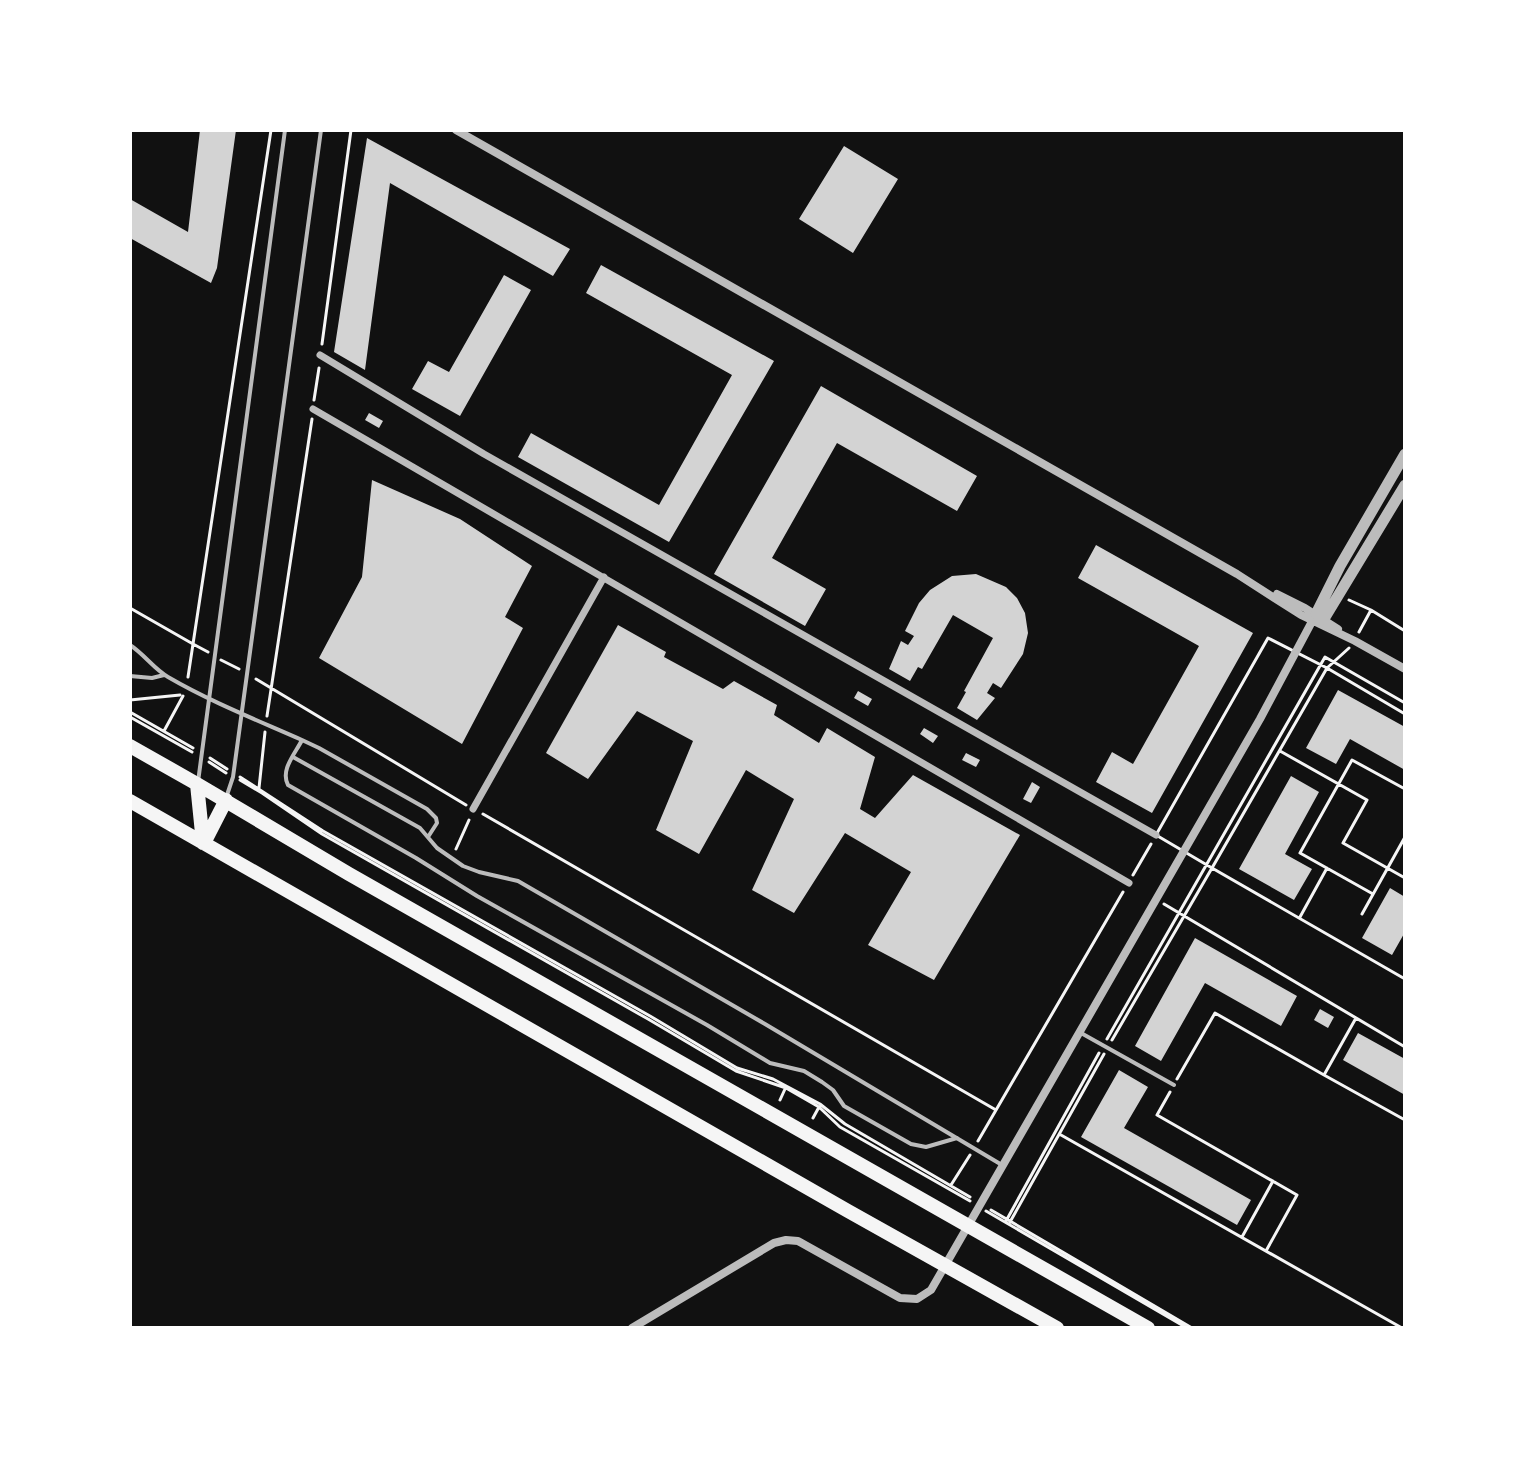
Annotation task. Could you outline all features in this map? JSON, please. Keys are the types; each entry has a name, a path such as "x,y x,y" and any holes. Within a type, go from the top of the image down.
{"main road":[{"path":"130,746 349,874 1148,1328"},
{"path":"197,784 203,843"},
{"path":"203,843 226,800"},
{"path":"130,801 834,1204 1057,1328"}],"street":[{"path":"456,130 1405,669"},
{"path":"320,355 484,454 1156,835"},
{"path":"313,409 1129,883"},
{"path":"1318,620 1340,566 1405,454"},
{"path":"632,1328 774,1243 786,1240 798,1241 900,1298 917,1299 931,1290 1297,653 1405,485"},
{"path":"473,809 604,577"}],"lane":[{"path":"197,784 285,130"},
{"path":"226,800 233,775 321,130"},
{"path":"130,645 164,675 208,700 302,740 427,809 437,823 427,837"},
{"path":"130,676 152,678 164,675"},
{"path":"302,740 286,769 288,785 770,1063 804,1071 833,1090 844,1106 911,1144 926,1147 957,1138"},
{"path":"293,757 420,828 437,848 463,866 518,881 1003,1165"},
{"path":"1079,1032 1174,1085"}],"path":[{"path":"164,731 187,687 271,130"},
{"path":"130,608 996,1110"},
{"path":"1405,631 1371,610 1355,641 1327,668 1280,751 1367,800 1343,843 1405,878"},
{"path":"1297,653 1405,714"},
{"path":"1107,1039 1325,657 1405,703"},
{"path":"259,788 272,689"},
{"path":"130,700 183,695"},
{"path":"130,715 164,731 200,755"},
{"path":"130,715 233,775 322,834 736,1071 787,1087"},
{"path":"1373,894 1300,853 1352,760 1405,789"},
{"path":"233,775 259,788 323,831 737,1068 773,1079 787,1087 980,1205"},
{"path":"951,1185 1156,835"},
{"path":"1362,914 1405,837"},
{"path":"1212,868 1404,976"},
{"path":"1300,919 1327,868"},
{"path":"1183,916 1405,1047"},
{"path":"1266,1251 1297,1195 1157,1115 1215,1013 1405,1120"},
{"path":"1324,1075 1356,1018"},
{"path":"1006,1221 1095,1061"},
{"path":"780,1100 787,1087"},
{"path":"813,1118 820,1106"},
{"path":"820,1106 840,1127 1190,1328"},
{"path":"1059,1134 1402,1328"},
{"path":"1241,1237 1273,1181"}],"building":[{"path":"200,130 236,130 217,268 211,283 130,238 130,199 188,232"},
{"path":"367,138 570,249 553,276 390,183 365,370 334,352"},
{"path":"844,146 898,179 853,253 799,219"},
{"path":"601,265 774,361 669,542 518,457 531,433 659,505 732,375 586,293"},
{"path":"504,275 531,290 460,416 412,389 428,361 449,372"},
{"path":"821,386 977,476 957,511 837,443 772,558 826,589 805,626 714,574"},
{"path":"369,413 383,421 379,428 365,420"},
{"path":"372,480 460,519 532,566 505,617 523,628 462,744 319,658 362,577"},
{"path":"1096,545 1253,633 1152,813 1096,782 1112,752 1133,764 1199,646 1078,578"},
{"path":"976,574 1006,587 1017,598 1025,613 1028,633 1023,654 1001,688 993,683 987,693 995,698 977,720 957,708 993,638 953,615 922,669 918,667 910,681 889,669 901,641 908,645 914,636 905,631 919,603 930,590 952,576"},
{"path":"618,625 666,652 664,657 723,689 734,681 777,705 774,715 819,743 827,728 875,757 860,809 875,818 913,775 1020,835 934,980 868,945 911,872 845,833 794,913 752,890 794,799 746,770 699,854 656,830 693,741 637,711 588,779 546,753"},
{"path":"1338,690 1405,727 1405,770 1350,739 1336,764 1306,748"},
{"path":"858,691 872,699 868,706 854,698"},
{"path":"924,728 938,736 933,743 920,734"},
{"path":"966,753 980,760 976,767 962,760"},
{"path":"1291,776 1319,792 1285,854 1312,869 1294,900 1239,869"},
{"path":"1032,782 1040,787 1031,803 1023,799"},
{"path":"1390,888 1405,897 1405,932 1392,955 1362,938"},
{"path":"1195,938 1297,996 1281,1026 1205,983 1161,1061 1135,1046"},
{"path":"1320,1009 1334,1017 1328,1028 1314,1020"},
{"path":"1358,1033 1405,1059 1405,1095 1343,1060"},
{"path":"1119,1070 1148,1087 1124,1128 1251,1200 1237,1225 1081,1137"}]}
